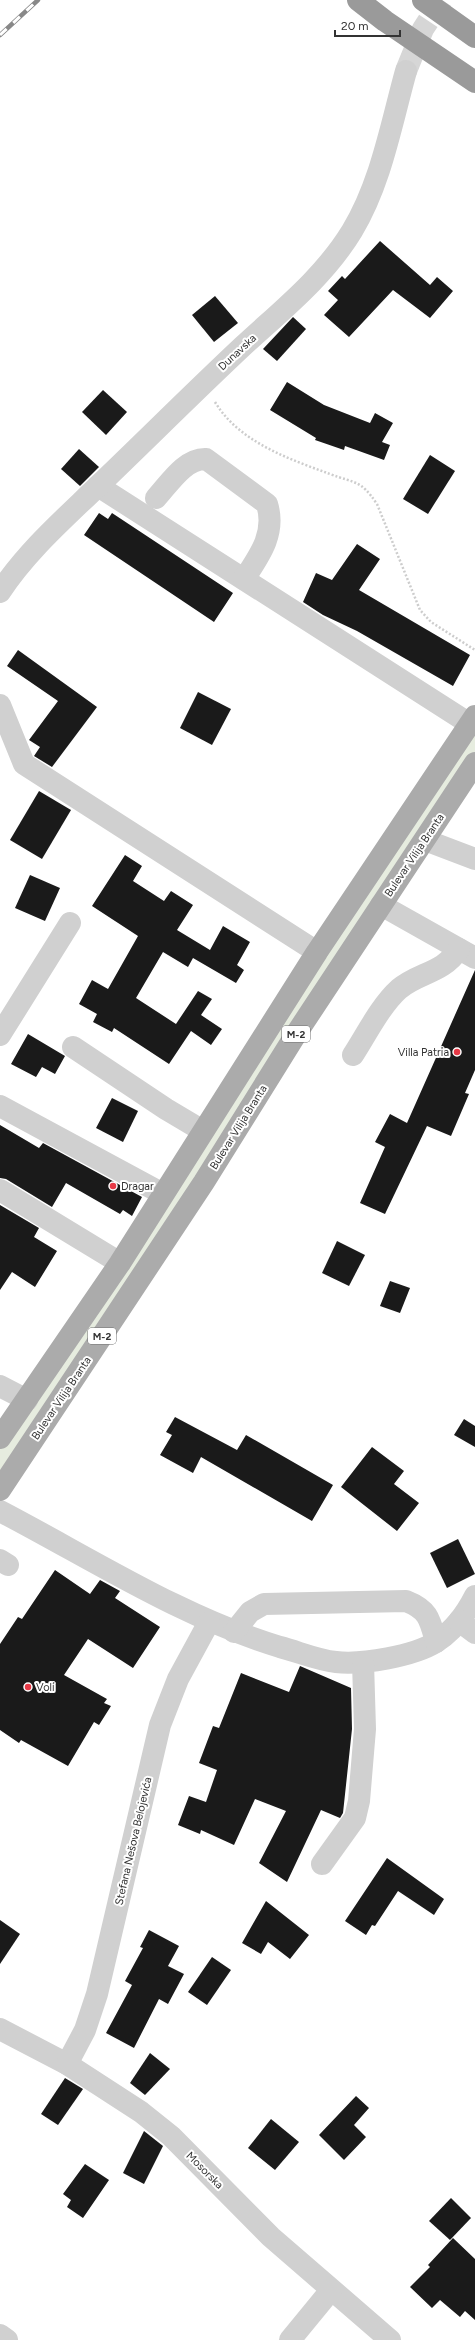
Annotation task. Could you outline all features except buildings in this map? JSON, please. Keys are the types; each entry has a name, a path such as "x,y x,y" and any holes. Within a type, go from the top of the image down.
{"highway":[{"path":"358,0 385,21 475,82"},
{"path":"423,0 475,37"}],"main road":[{"name":"M-2","path":"0,1438 120,1263 317,952 472,720"},
{"name":"Bulevar Vilija Branta","path":"0,1490 204,1182 298,1031 475,763"}],"street":[{"name":"Dunavska","path":"0,592 26,558 46,536 201,385 311,283 343,245 361,214 373,189 406,71"},
{"path":"156,498 190,462 198,458 206,459 267,504 270,514 270,527 264,550 244,579"},
{"path":"98,486 244,579 472,720"},
{"path":"0,705 24,764 317,952"},
{"path":"425,840 474,858"},
{"path":"381,905 467,954"},
{"path":"0,1035 70,923"},
{"path":"353,1055 393,996 407,984 467,954"},
{"path":"73,1048 166,1109 203,1131"},
{"path":"0,1106 163,1194"},
{"path":"0,1190 120,1263"},
{"path":"0,1386 27,1400"},
{"path":"0,1511 209,1622 234,1632 318,1658 336,1662 363,1662 400,1656 436,1642 467,1627 475,1596"},
{"path":"234,1632 250,1612 264,1604 406,1601 419,1606 429,1617 436,1642"},
{"name":"Stefana Nešova Belojevića","path":"67,2064 85,2030 97,1994 160,1725 178,1679 209,1622"},
{"path":"322,1864 355,1818 359,1801 365,1729 363,1662"},
{"name":"Mosorska","path":"0,2029 67,2064 108,2088 171,2136 271,2236 390,2340"},
{"path":"290,2340 331,2290"},
{"path":"0,2335 7,2340"}],"path":[{"path":"201,385 219,408 256,443 331,474 357,482 367,490 377,504 420,610 431,622 475,650"}],"shaded area":[{"path":"475,732 475,757 0,1471 0,1447"}],"tunnel":[{"path":"406,71 423,29 442,0"}],"railway":[{"path":"0,35 38,0"}],"place":[{"name":"Villa Patria","path":"457,1052"},
{"name":"Dragar","path":"113,1186"},
{"name":"Voli","path":"28,1687"}]}
